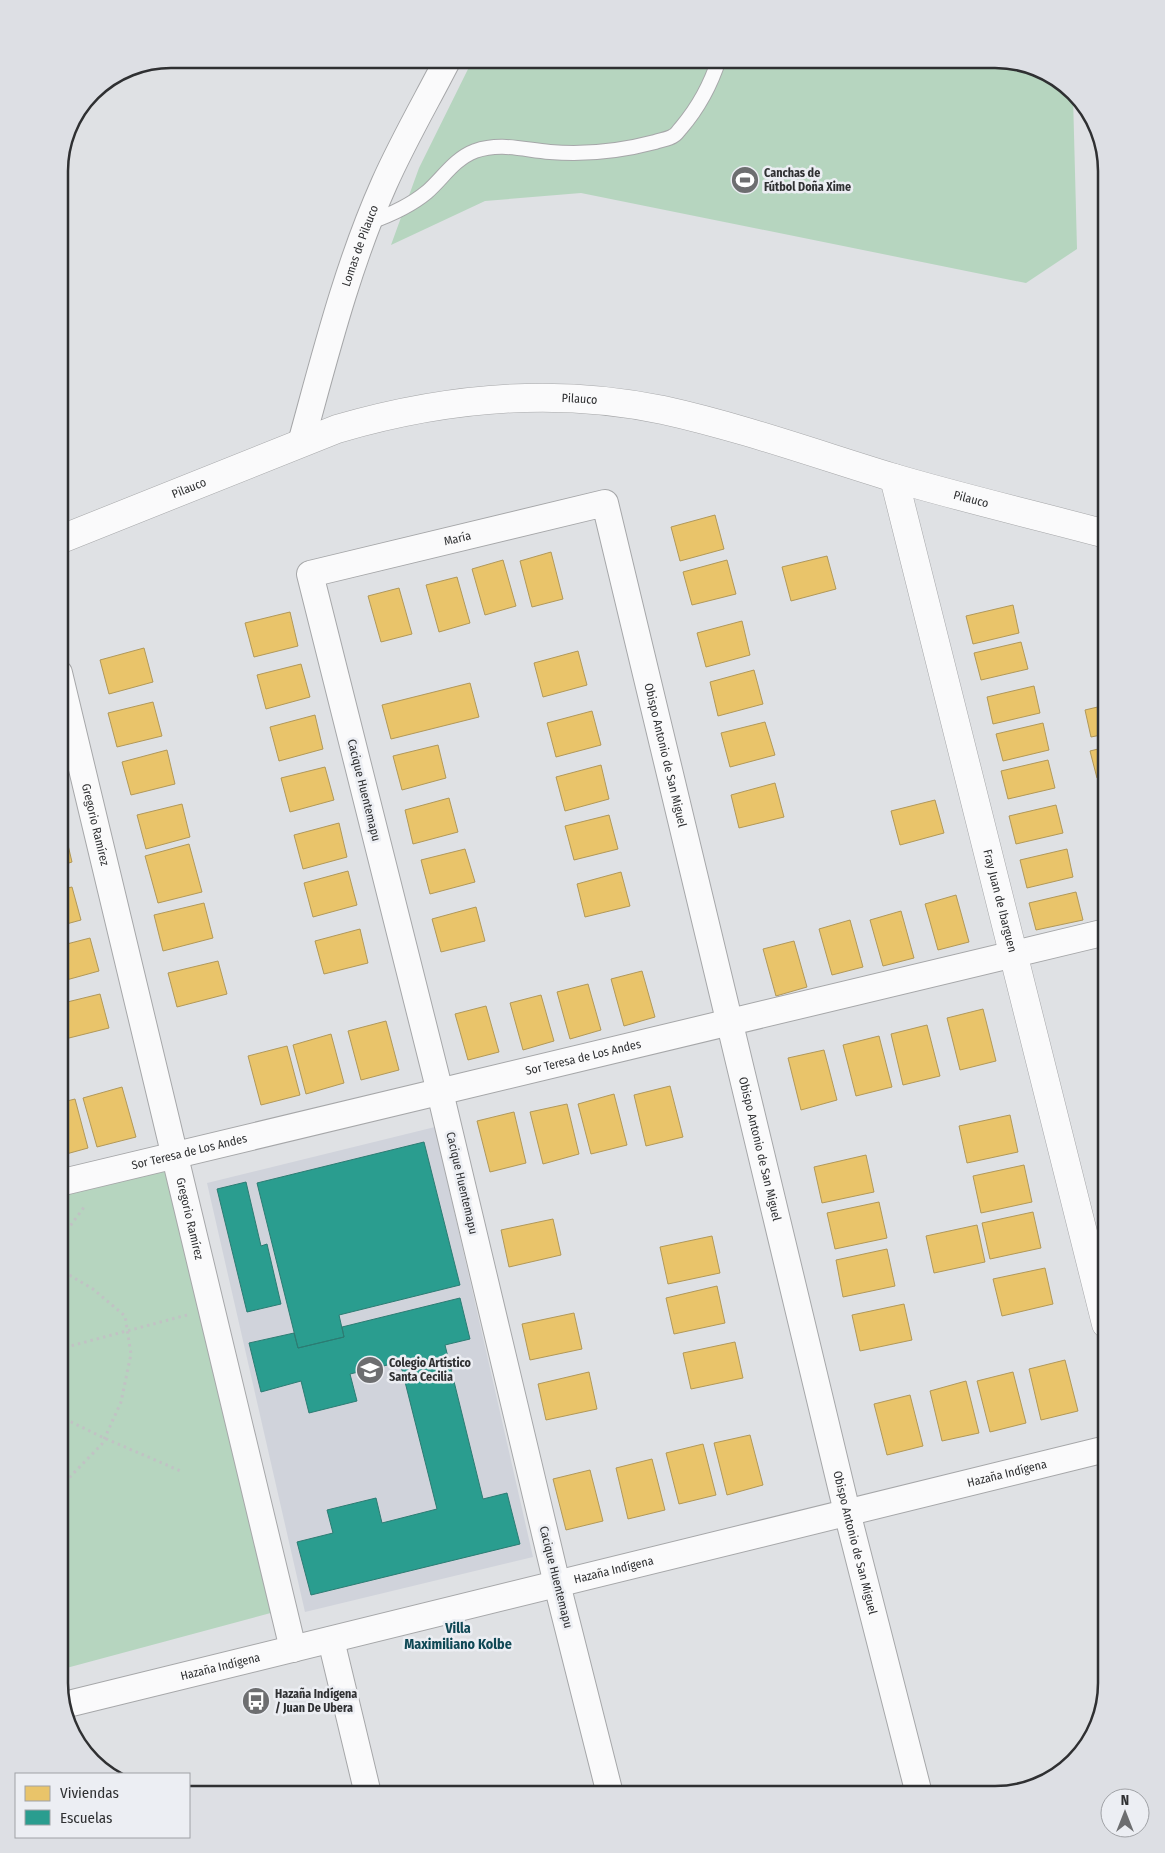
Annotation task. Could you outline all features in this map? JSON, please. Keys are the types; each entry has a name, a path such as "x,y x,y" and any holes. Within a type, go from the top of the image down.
{"main road":[{"name":"Pilauco","path":"68,536 337,429 383,416 429,407 495,399 523,398 569,398 624,404 706,420 894,478 1098,532"},
{"name":"Fray Juan de Ibarguen","path":"894,478 1098,1292"}],"street":[{"name":"Lomas de Pilauco","path":"301,443 340,299 384,184 443,68"},
{"name":"María","path":"310,574 605,503"},
{"name":"Obispo Antonio de San Miguel","path":"605,503 847,1512 917,1786"},
{"name":"Cacique Huentemapu","path":"310,574 440,1092 557,1584 608,1786"},
{"name":"Gregorio Ramírez","path":"68,710 293,1649"},
{"name":"Sor Teresa de Los Andes","path":"68,1181 1098,934"},
{"name":"Hazaña Indígena","path":"70,1704 1098,1451"},
{"path":"331,1640 366,1785"}],"lane":[{"path":"370,222 389,215 425,194 453,164 463,157 490,147 506,146 550,152 605,152 639,146 673,136 690,118 703,97 716,68"}],"path":[{"path":"68,1274 93,1289 125,1316 131,1354 121,1402 102,1444 68,1479"},
{"path":"68,1347 211,1308"},
{"path":"68,1420 183,1472"}],"shaded area":[{"name":"Colegio Artístico Santa Cecilia","path":"435,1127 533,1557 305,1612 207,1183"}],"green space":[{"name":"Canchas de Fútbol Doña Xime","path":"469,68 1015,69 1040,78 1052,85 1073,105 1077,249 1026,283 581,193 485,201 391,245 419,168"},
{"path":"169,1168 278,1611 68,1668 68,1193"}],"building: Viviendas":[{"path":"715,515 724,549 680,561 671,527"},
{"path":"551,552 563,599 532,607 520,561"},
{"path":"827,556 836,589 791,601 782,567"},
{"path":"503,560 516,606 485,615 472,569"},
{"path":"727,560 736,594 692,605 683,572"},
{"path":"457,577 470,623 439,632 426,585"},
{"path":"399,588 412,634 381,642 368,596"},
{"path":"1013,605 1019,633 973,644 966,616"},
{"path":"290,612 298,646 254,657 245,623"},
{"path":"742,621 750,655 706,667 697,633"},
{"path":"1021,642 1028,669 981,680 974,653"},
{"path":"144,648 153,682 109,694 100,660"},
{"path":"578,651 587,685 543,697 534,663"},
{"path":"301,664 310,697 266,709 257,675"},
{"path":"754,670 763,704 718,716 710,682"},
{"path":"470,683 479,717 391,739 382,705"},
{"path":"1034,686 1040,713 993,724 987,697"},
{"path":"153,702 162,736 117,747 108,713"},
{"path":"1098,707 1098,736 1091,737 1085,710"},
{"path":"592,711 601,745 556,757 547,723"},
{"path":"315,715 323,749 279,761 270,727"},
{"path":"765,722 775,755 730,767 721,733"},
{"path":"1043,723 1049,750 1003,761 996,734"},
{"path":"438,745 446,778 402,790 393,756"},
{"path":"1098,749 1098,778 1097,778 1090,751"},
{"path":"167,750 175,784 131,795 122,762"},
{"path":"1048,760 1055,788 1008,799 1001,771"},
{"path":"601,765 609,799 565,811 556,777"},
{"path":"325,767 334,800 290,812 281,778"},
{"path":"775,783 784,817 739,828 731,795"},
{"path":"449,798 458,832 413,844 405,810"},
{"path":"935,800 944,833 900,845 891,811"},
{"path":"182,804 190,837 146,849 137,815"},
{"path":"1056,805 1063,833 1016,844 1009,816"},
{"path":"609,815 618,849 574,860 565,826"},
{"path":"339,823 347,857 303,869 294,835"},
{"path":"189,844 202,892 158,903 145,856"},
{"path":"68,845 72,862 68,863"},
{"path":"465,849 475,882 430,894 421,860"},
{"path":"1067,849 1073,877 1027,888 1020,860"},
{"path":"348,871 357,905 313,917 304,883"},
{"path":"621,872 630,906 585,917 577,884"},
{"path":"72,887 81,920 68,924 68,888"},
{"path":"1076,892 1083,920 1036,930 1029,903"},
{"path":"956,895 969,942 938,950 925,904"},
{"path":"204,903 213,938 163,951 154,915"},
{"path":"476,907 485,941 441,952 432,919"},
{"path":"901,911 914,958 883,966 870,920"},
{"path":"850,920 863,967 832,975 819,929"},
{"path":"360,929 368,963 324,974 315,941"},
{"path":"90,938 99,971 68,980 68,944"},
{"path":"794,941 807,987 776,996 763,949"},
{"path":"218,961 227,994 177,1007 168,973"},
{"path":"642,971 655,1017 624,1026 611,979"},
{"path":"588,984 601,1030 570,1039 557,992"},
{"path":"100,994 109,1028 68,1038 68,1002"},
{"path":"541,995 554,1041 523,1050 510,1003"},
{"path":"486,1006 499,1052 468,1060 455,1014"},
{"path":"983,1009 996,1061 960,1070 947,1018"},
{"path":"386,1021 399,1070 361,1080 348,1031"},
{"path":"927,1025 940,1076 903,1085 891,1034"},
{"path":"331,1034 344,1083 306,1094 293,1045"},
{"path":"879,1036 892,1087 856,1096 843,1045"},
{"path":"287,1046 300,1095 261,1105 248,1056"},
{"path":"824,1050 837,1100 801,1110 788,1058"},
{"path":"670,1086 683,1137 646,1146 634,1095"},
{"path":"122,1087 136,1137 97,1147 83,1098"},
{"path":"614,1094 627,1145 591,1154 578,1104"},
{"path":"75,1099 88,1148 68,1154 68,1101"},
{"path":"567,1104 579,1154 543,1164 530,1112"},
{"path":"514,1112 526,1163 490,1172 477,1121"},
{"path":"1010,1115 1018,1152 967,1163 959,1126"},
{"path":"866,1155 874,1192 822,1203 814,1167"},
{"path":"1024,1165 1032,1202 981,1213 973,1176"},
{"path":"879,1202 887,1238 835,1249 827,1213"},
{"path":"1033,1212 1041,1248 990,1259 982,1223"},
{"path":"553,1219 561,1255 509,1267 501,1230"},
{"path":"977,1225 985,1262 934,1273 926,1236"},
{"path":"712,1236 720,1273 668,1284 660,1247"},
{"path":"887,1249 895,1286 843,1297 836,1260"},
{"path":"1045,1268 1053,1304 1002,1316 993,1279"},
{"path":"717,1286 725,1323 674,1334 666,1298"},
{"path":"904,1304 912,1340 860,1351 852,1315"},
{"path":"574,1313 582,1349 530,1360 522,1324"},
{"path":"735,1342 743,1378 691,1389 683,1353"},
{"path":"1065,1360 1078,1411 1041,1420 1029,1369"},
{"path":"589,1372 597,1409 546,1420 538,1384"},
{"path":"1013,1372 1026,1423 990,1432 977,1381"},
{"path":"966,1381 979,1433 942,1441 930,1391"},
{"path":"910,1395 923,1446 887,1455 874,1404"},
{"path":"750,1435 763,1485 727,1495 714,1443"},
{"path":"703,1444 716,1495 679,1504 666,1453"},
{"path":"652,1459 665,1510 628,1519 616,1468"},
{"path":"590,1470 603,1521 566,1530 553,1479"}],"building: Escuelas":[{"path":"424,1142 460,1285 339,1315 344,1337 298,1348 257,1183"},
{"path":"246,1182 261,1246 267,1244 281,1304 247,1312 217,1189"},
{"path":"460,1298 470,1339 445,1345 483,1499 507,1493 520,1544 311,1595 297,1542 333,1533 327,1510 376,1498 382,1523 437,1509 400,1362 350,1374 357,1401 309,1413 301,1381 261,1392 249,1343 294,1333 298,1348 344,1337 342,1327"}],"place":[{"name":"Canchas de Fútbol Doña Xime","path":"745,180"},
{"name":"Colegio Artístico Santa Cecilia","path":"370,1370"},
{"name":"Hazaña Indígena / Juan De Ubera","path":"256,1701"}],"district":[{"name":"Villa Maximiliano Kolbe","path":"458,1636"}]}
